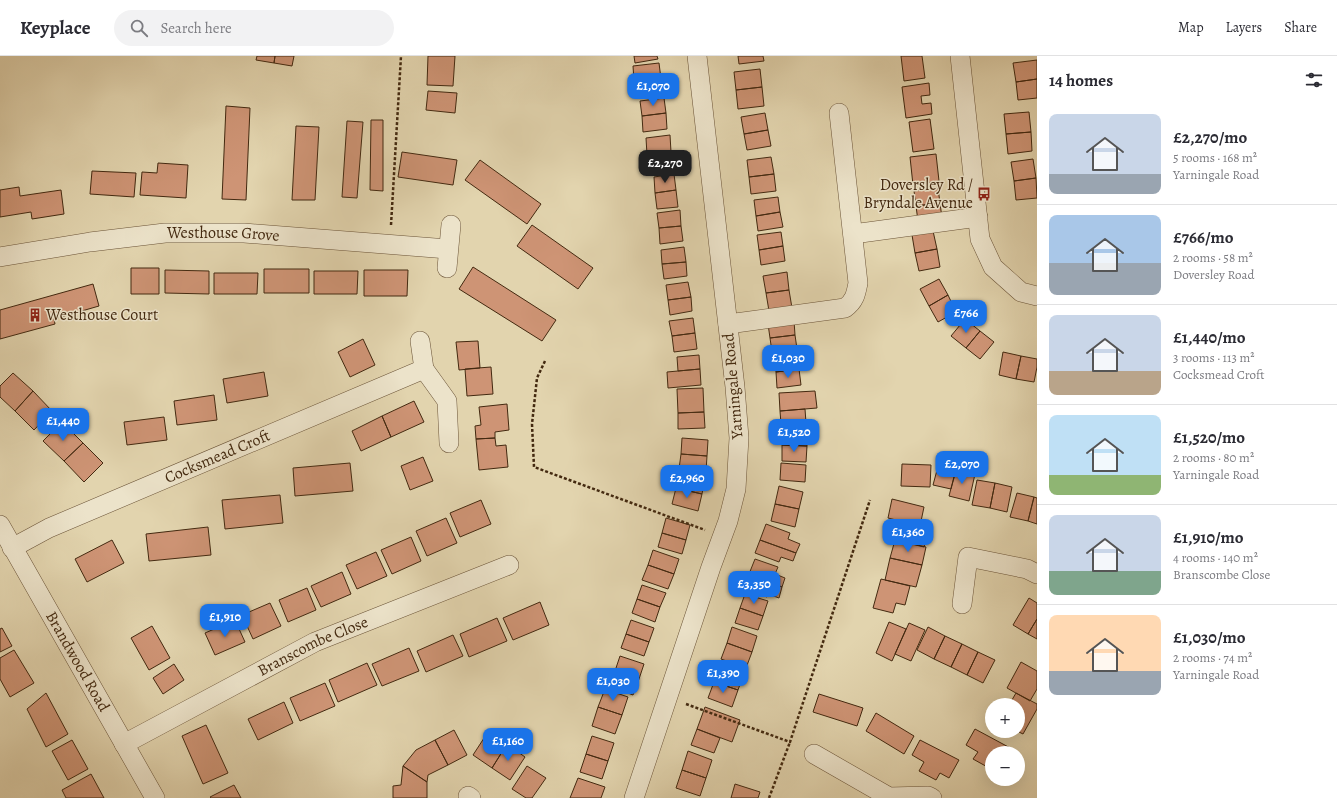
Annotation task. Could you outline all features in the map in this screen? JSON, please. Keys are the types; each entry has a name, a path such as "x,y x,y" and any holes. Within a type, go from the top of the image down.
{"street":[{"name":"Yarningale Road","path":"634,798 728,521 736,489 740,438 697,56"},
{"path":"960,56 980,239 993,267 1021,292 1037,296"},
{"path":"728,324 845,308 854,300 858,283 839,113"},
{"path":"853,234 978,217"},
{"path":"447,268 450,225"},
{"name":"Westhouse Grove","path":"0,257 90,242 165,233 244,233 448,249"},
{"path":"420,341 424,369 447,401 450,443"},
{"name":"Cocksmead Croft","path":"12,548 49,528 424,369"},
{"name":"Brandwood Road","path":"0,526 155,798"},
{"path":"962,604 968,557 1027,569 1037,574"},
{"name":"Branscombe Close","path":"124,744 315,642 509,565"},
{"path":"814,754 889,797 928,796 932,798"}],"path":[{"path":"390,245 401,56"},
{"path":"545,362 537,378 532,424 534,467 722,537"},
{"path":"769,798 790,742 870,500"},
{"path":"668,698 790,742"}],"building":[{"path":"257,56 275,56 274,63 256,60"},
{"path":"275,56 294,56 292,66 274,63"},
{"path":"428,56 455,56 453,86 427,85"},
{"path":"634,56 657,56 658,59 635,63"},
{"path":"738,56 763,56 764,61 739,64"},
{"path":"901,56 922,56 925,78 904,81"},
{"path":"1037,60 1037,79 1016,82 1013,63"},
{"path":"659,63 661,79 634,81 633,66"},
{"path":"760,69 762,87 736,90 734,72"},
{"path":"661,79 663,94 636,97 634,81"},
{"path":"1037,79 1037,98 1018,100 1016,82"},
{"path":"929,83 930,95 921,96 922,104 931,103 932,114 906,118 902,87"},
{"path":"762,87 764,106 738,109 736,90"},
{"path":"428,91 457,93 455,113 426,110"},
{"path":"664,98 666,113 642,116 640,101"},
{"path":"226,106 250,108 246,200 222,199"},
{"path":"1029,112 1031,132 1006,134 1004,114"},
{"path":"666,113 667,129 643,132 642,116"},
{"path":"765,113 768,130 744,134 741,117"},
{"path":"930,119 934,149 913,152 909,122"},
{"path":"371,120 383,120 383,191 370,190"},
{"path":"347,121 363,122 357,198 342,197"},
{"path":"296,126 319,127 315,200 292,200"},
{"path":"768,130 771,146 747,150 744,134"},
{"path":"1031,132 1032,151 1008,154 1006,134"},
{"path":"670,135 671,152 647,155 646,138"},
{"path":"402,152 457,160 453,185 398,177"},
{"path":"671,152 673,168 649,171 647,155"},
{"path":"936,154 939,181 913,185 910,157"},
{"path":"771,157 774,174 749,177 747,160"},
{"path":"1033,159 1036,178 1014,181 1011,162"},
{"path":"480,160 541,204 527,224 465,180"},
{"path":"158,163 188,165 186,198 140,195 142,172 157,173"},
{"path":"92,171 136,173 134,197 90,194"},
{"path":"674,174 676,190 655,193 654,177"},
{"path":"774,174 776,191 751,194 749,177"},
{"path":"1036,178 1037,198 1016,200 1014,181"},
{"path":"19,187 20,196 61,190 64,214 32,219 31,212 0,217 0,190"},
{"path":"938,188 940,203 916,206 914,191"},
{"path":"676,190 678,207 657,209 655,193"},
{"path":"778,197 780,212 756,216 754,200"},
{"path":"940,203 942,218 918,221 916,206"},
{"path":"680,210 681,226 659,228 657,213"},
{"path":"780,212 783,227 758,231 756,216"},
{"path":"532,225 593,268 578,289 517,246"},
{"path":"681,226 683,241 660,244 659,228"},
{"path":"933,231 937,249 915,253 912,235"},
{"path":"781,232 783,246 759,250 757,235"},
{"path":"783,246 785,261 761,265 759,250"},
{"path":"684,247 686,262 662,264 661,250"},
{"path":"937,249 940,267 919,271 915,253"},
{"path":"686,262 687,276 664,279 662,264"},
{"path":"473,267 556,320 542,341 459,289"},
{"path":"131,268 159,268 159,294 131,294"},
{"path":"264,269 309,269 309,293 264,293"},
{"path":"165,270 209,271 209,294 165,293"},
{"path":"364,270 408,270 407,296 364,296"},
{"path":"314,271 358,271 357,294 314,294"},
{"path":"787,272 789,290 766,293 763,276"},
{"path":"214,273 258,273 257,294 214,294"},
{"path":"939,279 948,295 929,306 920,289"},
{"path":"688,282 691,297 668,300 666,285"},
{"name":"Westhouse Court","path":"93,284 99,306 54,319 55,324 0,339 0,310"},
{"path":"789,290 792,308 769,311 766,293"},
{"path":"948,295 956,312 938,322 929,306"},
{"path":"691,297 692,311 670,315 668,300"},
{"path":"693,318 695,333 672,336 669,321"},
{"path":"965,319 980,331 966,348 951,336"},
{"path":"794,321 795,335 770,338 768,324"},
{"path":"980,331 994,342 980,359 966,348"},
{"path":"695,333 697,349 674,352 672,336"},
{"path":"795,335 797,349 772,352 770,338"},
{"path":"363,339 375,365 350,377 338,352"},
{"path":"478,341 480,368 459,370 456,342"},
{"path":"797,352 799,369 776,372 774,356"},
{"path":"1003,352 1021,356 1016,379 999,375"},
{"path":"699,355 700,369 678,371 677,357"},
{"path":"1021,356 1037,359 1034,382 1016,379"},
{"path":"491,367 493,394 467,396 465,369"},
{"path":"700,369 701,385 668,388 667,372"},
{"path":"799,369 801,385 777,388 776,372"},
{"path":"264,372 268,396 227,403 223,379"},
{"path":"13,373 33,391 15,411 0,397 0,386"},
{"path":"703,388 704,412 678,413 677,389"},
{"path":"33,391 52,411 34,430 15,411"},
{"path":"815,391 817,408 780,411 779,393"},
{"path":"214,395 217,420 177,425 174,401"},
{"path":"414,401 424,422 391,437 382,416"},
{"path":"507,404 509,430 495,432 495,438 476,439 475,426 481,425 479,407"},
{"path":"805,409 806,423 781,424 780,411"},
{"path":"704,412 705,428 678,429 678,413"},
{"path":"382,416 391,437 361,451 352,431"},
{"path":"164,417 167,440 127,445 124,422"},
{"path":"62,422 83,443 64,461 43,441"},
{"path":"783,428 807,429 807,446 782,445"},
{"path":"495,438 496,446 506,445 508,467 479,470 476,439"},
{"path":"682,438 708,440 707,456 681,454"},
{"path":"83,443 103,463 84,482 64,461"},
{"path":"782,445 807,446 806,462 782,461"},
{"path":"681,454 707,456 706,471 679,469"},
{"path":"423,457 433,481 410,490 401,466"},
{"path":"940,459 958,463 951,489 933,485"},
{"path":"350,463 353,491 295,496 293,468"},
{"path":"781,463 806,465 805,482 780,480"},
{"path":"902,464 931,465 930,487 901,486"},
{"path":"956,469 975,474 969,501 949,496"},
{"path":"680,472 705,478 702,494 676,488"},
{"path":"977,480 995,483 990,508 972,505"},
{"path":"995,483 1012,487 1007,512 990,508"},
{"path":"779,486 803,492 799,509 775,504"},
{"path":"676,488 702,494 698,511 672,504"},
{"path":"1017,493 1034,497 1028,521 1010,517"},
{"path":"280,495 283,523 225,529 222,500"},
{"path":"1034,497 1037,498 1037,524 1028,521"},
{"path":"892,499 924,507 920,526 888,518"},
{"path":"481,500 491,524 460,537 450,513"},
{"path":"775,504 799,509 795,527 771,521"},
{"path":"446,518 457,543 427,556 416,531"},
{"path":"666,518 690,525 686,540 662,533"},
{"path":"899,521 929,528 924,547 895,540"},
{"path":"766,524 790,533 788,539 800,544 796,553 760,540"},
{"path":"208,527 211,555 149,561 146,534"},
{"path":"662,533 686,540 682,554 658,547"},
{"path":"411,537 421,561 392,574 381,550"},
{"path":"112,540 124,563 87,582 75,559"},
{"path":"760,540 796,553 793,561 781,557 779,562 755,553"},
{"path":"895,540 926,547 922,565 890,558"},
{"path":"653,550 679,559 674,574 648,565"},
{"path":"376,552 387,576 357,589 346,565"},
{"path":"890,558 922,565 916,587 885,580"},
{"path":"755,559 778,567 775,574 785,578 782,587 749,574"},
{"path":"648,565 674,574 668,589 642,580"},
{"path":"342,572 351,594 321,607 311,586"},
{"path":"749,574 782,587 779,598 768,594 767,597 744,588"},
{"path":"881,579 910,586 905,605 896,603 893,613 873,608"},
{"path":"642,585 666,593 660,607 637,599"},
{"path":"307,588 316,610 288,622 279,600"},
{"path":"745,594 768,601 763,616 740,608"},
{"path":"1029,598 1037,603 1037,619 1028,634 1013,625"},
{"path":"637,599 660,607 655,622 632,613"},
{"path":"540,602 549,625 513,640 503,618"},
{"path":"270,603 281,626 253,639 242,615"},
{"path":"740,608 763,616 758,630 735,623"},
{"path":"497,618 507,641 469,657 460,634"},
{"path":"1037,619 1037,639 1028,634"},
{"path":"235,620 245,642 215,655 205,633"},
{"path":"631,620 654,628 649,642 626,634"},
{"path":"889,622 906,629 892,661 876,653"},
{"path":"909,623 925,630 911,661 895,654"},
{"path":"152,626 170,658 149,670 131,638"},
{"path":"732,627 757,636 752,652 727,643"},
{"path":"928,627 945,636 934,659 917,650"},
{"path":"2,628 12,646 0,652 0,629"},
{"path":"626,634 649,642 644,656 621,648"},
{"path":"453,635 463,656 426,672 417,651"},
{"path":"945,636 962,644 951,667 934,659"},
{"path":"727,643 752,652 746,668 721,659"},
{"path":"962,644 978,652 967,675 951,667"},
{"path":"409,648 419,671 382,686 372,664"},
{"path":"14,650 34,683 10,697 0,679 0,658"},
{"path":"978,652 995,660 983,683 967,675"},
{"path":"620,656 644,664 639,679 615,671"},
{"path":"1021,662 1037,671 1037,689 1030,701 1007,688"},
{"path":"367,663 377,685 338,702 329,680"},
{"path":"174,664 184,680 163,694 153,678"},
{"path":"720,665 744,673 738,690 714,682"},
{"path":"615,671 639,679 633,695 610,686"},
{"path":"714,682 738,690 732,707 708,698"},
{"path":"325,683 335,706 300,721 290,698"},
{"path":"605,689 628,697 622,715 598,707"},
{"path":"46,693 68,734 46,747 27,709"},
{"path":"1016,693 1037,704 1037,709 1025,730 1025,698 1013,698"},
{"path":"819,694 863,708 857,726 813,712"},
{"path":"284,702 293,723 258,740 248,719"},
{"path":"598,707 622,715 615,734 592,726"},
{"path":"705,707 740,720 732,742 697,729"},
{"path":"876,713 914,736 904,754 866,731"},
{"path":"206,725 228,773 203,784 182,736"},
{"path":"697,729 720,738 714,753 691,745"},
{"path":"975,729 985,734 985,738 992,738 1007,746 985,746 985,766 973,759 978,752 966,745"},
{"path":"454,730 467,755 448,765 435,740"},
{"path":"488,732 507,744 492,768 473,755"},
{"path":"592,736 614,743 608,761 586,754"},
{"path":"72,740 88,769 68,780 52,751"},
{"path":"435,740 448,765 428,775 427,782 403,766 416,750"},
{"path":"920,740 959,760 949,778 940,773 936,780 919,771 924,762 912,755"},
{"path":"507,744 525,757 510,780 492,768"},
{"path":"688,751 712,760 706,778 682,770"},
{"path":"586,754 608,761 602,779 580,772"},
{"path":"403,766 427,782 427,798 393,798 393,786 401,785"},
{"path":"527,766 546,778 532,798 526,798 512,789"},
{"path":"682,770 706,778 700,796 676,788"},
{"path":"91,774 104,798 66,798 62,790"},
{"path":"578,778 605,787 601,798 570,798"},
{"path":"735,784 760,792 758,798 731,798"},
{"path":"234,785 241,798 210,797"}],"place":[{"name":"Doversley Rd / Bryndale Avenue","path":"984,194"},
{"name":"Westhouse Court","path":"35,315"}]}
